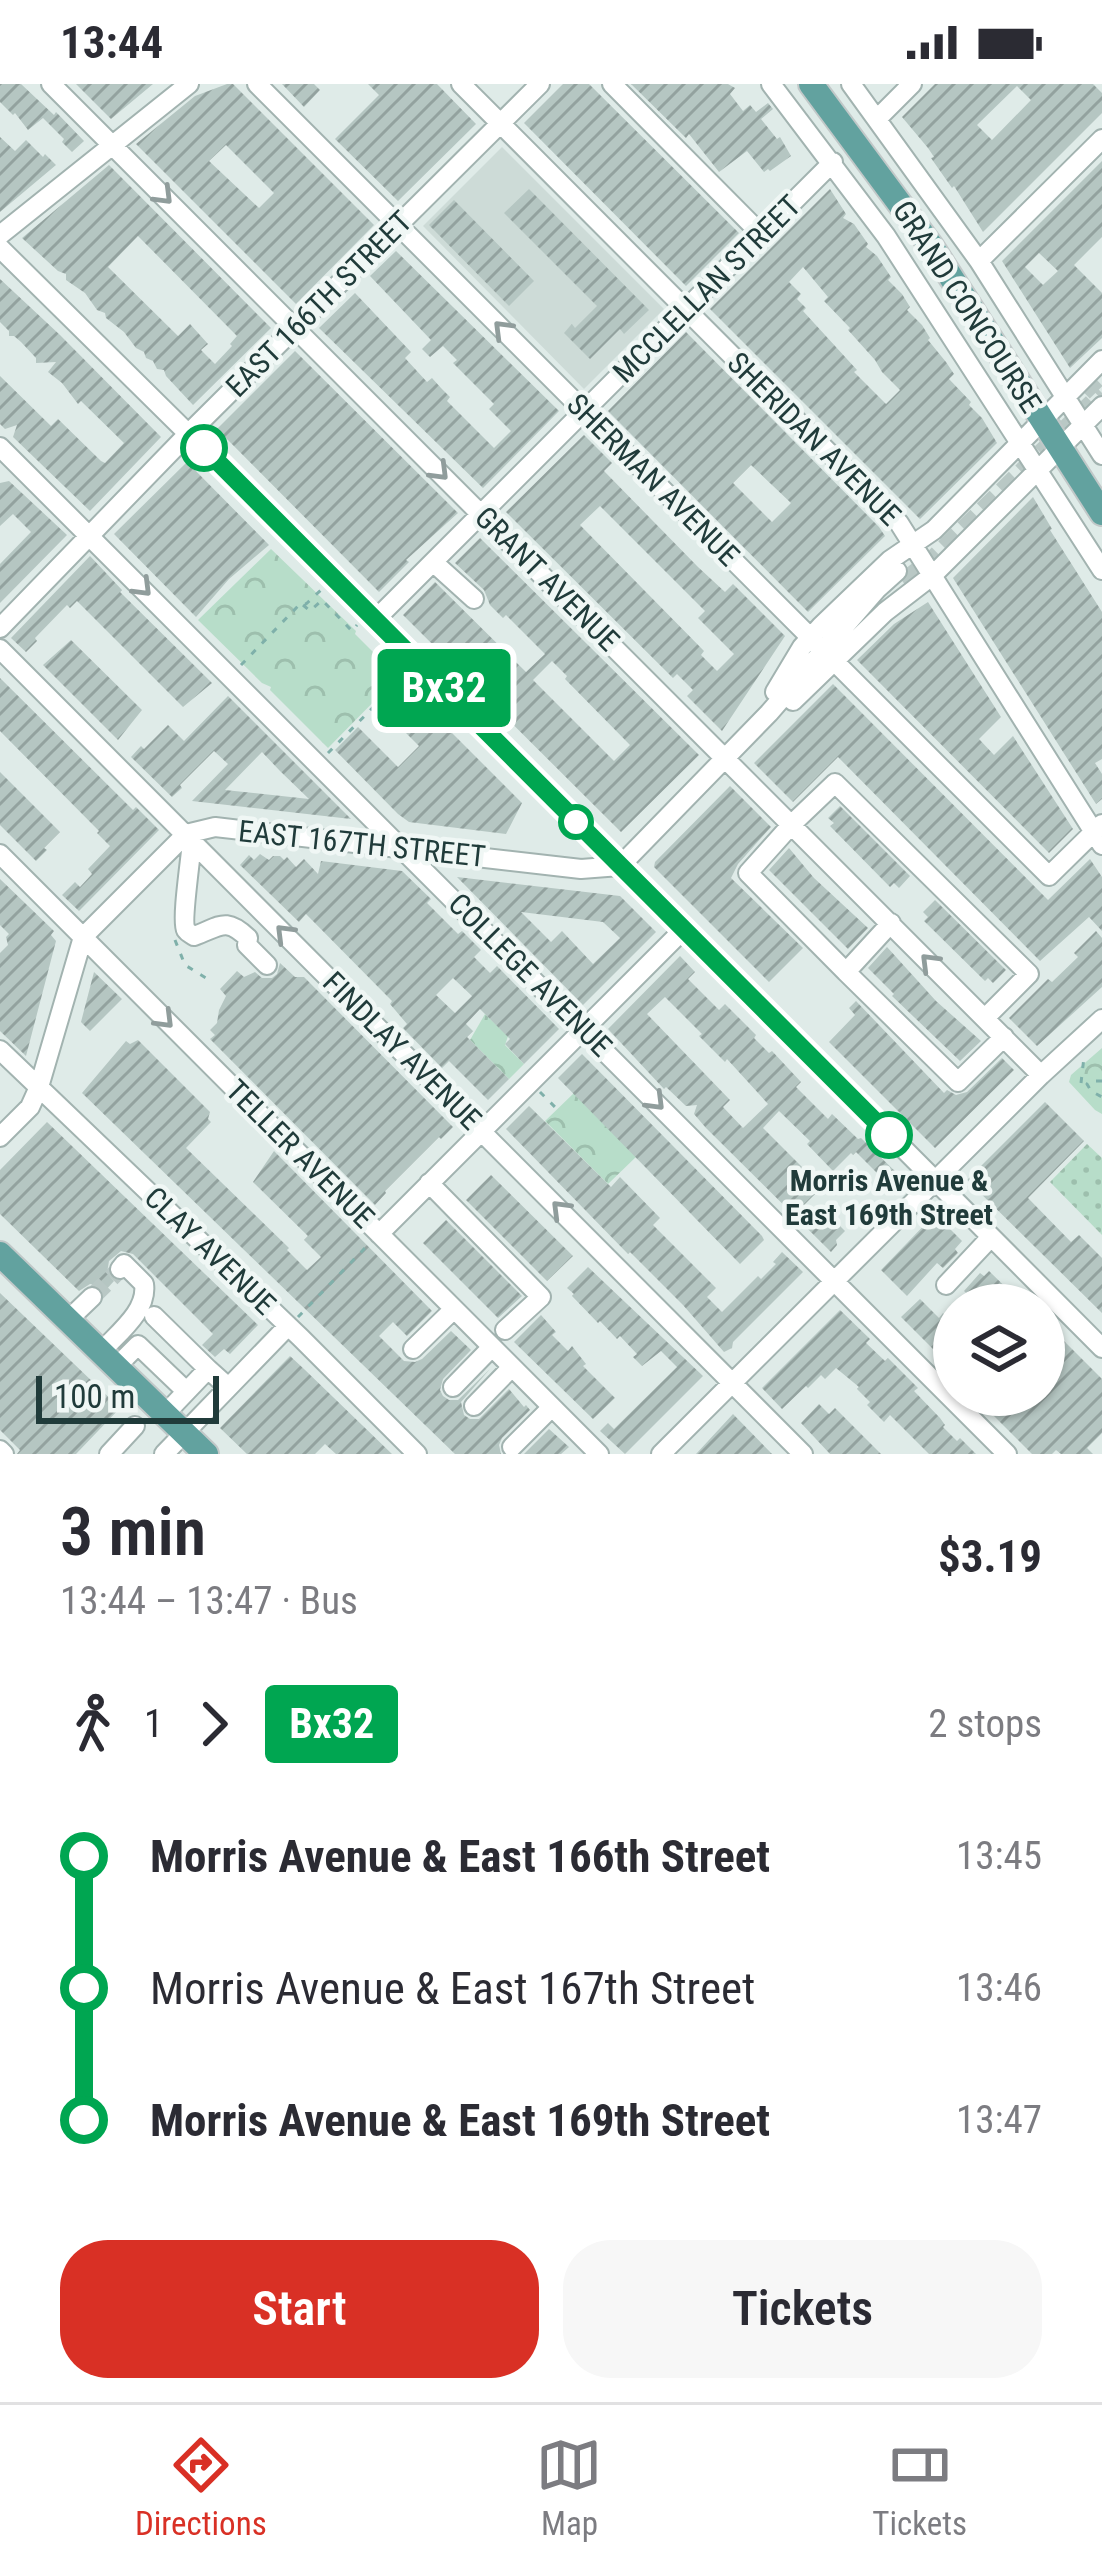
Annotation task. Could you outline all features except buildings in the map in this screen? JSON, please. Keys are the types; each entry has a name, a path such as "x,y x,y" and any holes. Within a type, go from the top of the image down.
{"main road":[{"name":"GRAND CONCOURSE","path":"820,91 931,246 1102,513"},
{"path":"0,1254 206,1454"}],"street":[{"name":"GRANT AVENUE","path":"51,84 1041,1075"},
{"name":"SHERMAN AVENUE","path":"257,84 1049,877 1099,834"},
{"name":"SHERIDAN AVENUE","path":"461,84 899,523 1099,834"},
{"name":"EAST 166TH STREET","path":"0,628 540,84"},
{"path":"612,84 761,234"},
{"name":"GRAND CONCOURSE","path":"771,84 909,270 1102,570"},
{"name":"GRAND CONCOURSE","path":"851,84 979,261 1102,454"},
{"path":"878,118 912,84"},
{"path":"0,235 180,88"},
{"path":"979,261 1102,139"},
{"name":"MCCLELLAN STREET","path":"367,622 434,562 832,162"},
{"path":"0,248 189,433 367,622 684,929 828,1060 935,1181 1102,1348"},
{"path":"620,866 769,713 793,701 822,649 882,566 934,530 1102,360"},
{"path":"822,649 885,612 933,574 1102,406"},
{"name":"COLLEGE AVENUE","path":"0,447 1007,1454"},
{"path":"434,562 474,599"},
{"path":"769,713 777,688 900,577"},
{"name":"FINDLAY AVENUE","path":"0,649 803,1454"},
{"path":"986,1018 1029,974 836,783 748,873 958,1082 1004,1037"},
{"name":"EAST 167TH STREET","path":"189,838 215,827 581,869 620,866"},
{"path":"0,1137 30,1107 82,937 189,838"},
{"path":"189,838 184,928 194,936 223,923 234,925 267,964"},
{"name":"TELLER AVENUE","path":"0,854 599,1454"},
{"path":"846,972 891,923"},
{"path":"379,1234 684,929"},
{"path":"662,1454 1102,1019"},
{"name":"CLAY AVENUE","path":"0,1050 417,1454"},
{"path":"430,1183 541,1297 505,1330"},
{"path":"947,1284 991,1237"},
{"path":"108,1359 145,1297 144,1284 124,1264 120,1269"},
{"path":"68,1320 92,1297"},
{"path":"413,1349 454,1309"},
{"path":"154,1316 228,1387"},
{"path":"164,1454 288,1326"},
{"path":"108,1359 138,1345 186,1391"},
{"path":"453,1387 492,1348"},
{"path":"474,1406 512,1367"},
{"path":"165,1414 208,1369"},
{"path":"512,1447 552,1407"},
{"path":"109,1454 135,1426"}],"path":[{"path":"240,667 302,603 322,590"},
{"path":"302,603 310,611 322,600 352,631 367,622"},
{"path":"327,754 406,674"},
{"path":"179,954 190,970 206,978"},
{"path":"1084,1057 1084,1083 1102,1097"},
{"path":"1073,1089 1102,1081"},
{"path":"530,1082 560,1112"},
{"path":"288,1326 379,1234"}],"shaded area":[{"path":"502,147 664,309 584,389 423,226"}],"green space":[{"path":"271,549 398,677 328,748 198,620"},
{"path":"485,1014 508,1036 505,1045 524,1064 509,1079 470,1040"},
{"path":"1102,1048 1102,1114 1069,1082"},
{"path":"574,1093 637,1156 608,1184 545,1121"},
{"path":"1087,1144 1102,1158 1102,1235 1050,1182"}],"tunnel":[{"path":"1045,430 1102,374"},
{"path":"903,582 934,558 1102,393"},
{"path":"92,1297 120,1269"}],"bus line":[{"name":"Bx32","path":"204,448 889,1135"}],"place":[{"name":"Morris Avenue & East 169th Street","path":"889,1135"}]}
